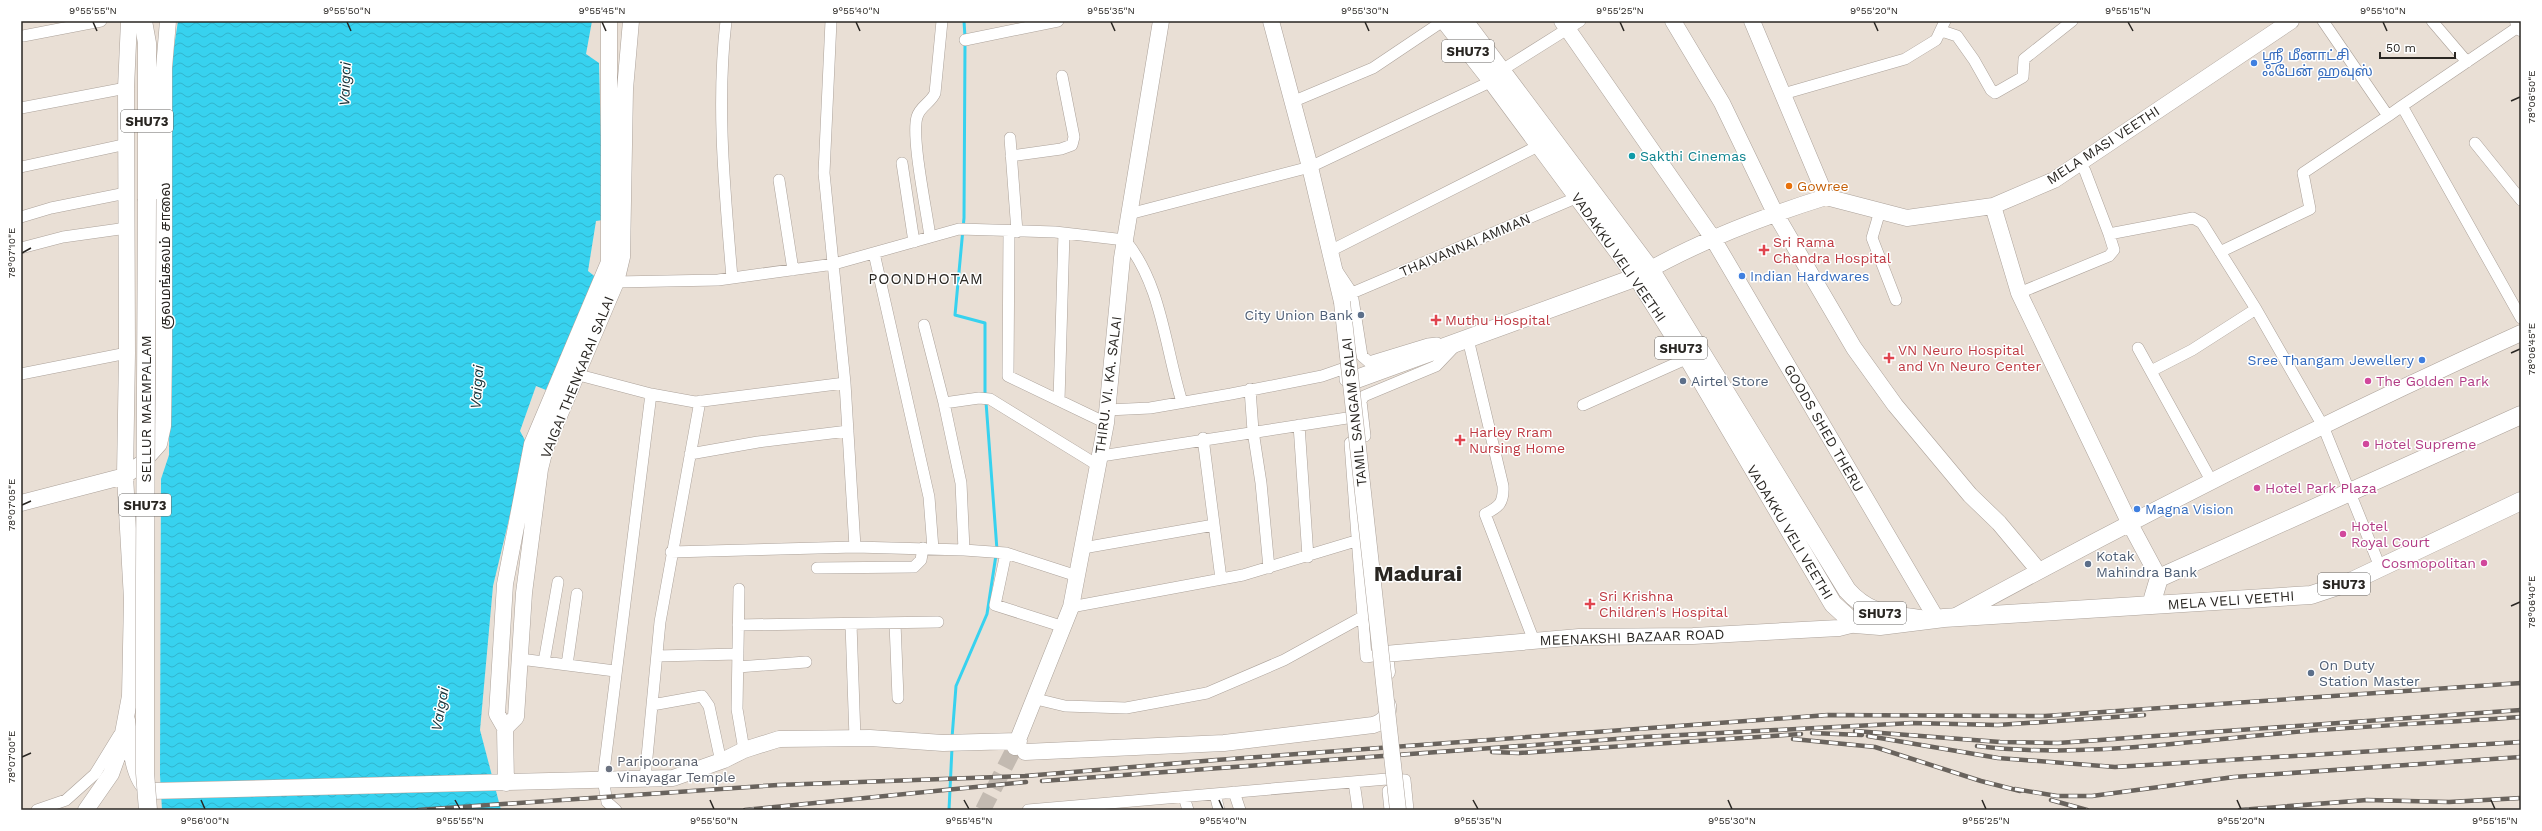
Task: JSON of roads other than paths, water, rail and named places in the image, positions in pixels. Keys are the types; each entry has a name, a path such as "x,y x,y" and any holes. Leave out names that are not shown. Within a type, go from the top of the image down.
{"main road":[{"name":"SHU73","path":"143,21 147,42"},
{"name":"SHU73","path":"147,42 151,21"},
{"name":"VADAKKU VELI VEETHI","path":"1444,21 1497,76 1644,273 1847,590"},
{"name":"VADAKKU VELI VEETHI","path":"1464,21 1540,145 1578,197 1644,273 1688,358 1833,604 1855,624"},
{"name":"SELLUR MAEMPALAM","path":"147,42 145,772 148,810"},
{"path":"1348,375 1432,353 1644,273"},
{"path":"2151,605 2159,578 2350,494 2521,415"},
{"name":"MELA VELI VEETHI","path":"1855,624 1880,626 1937,618 2311,595 2350,582 2521,501"},
{"path":"1847,590 1855,624"},
{"name":"MELA VELI VEETHI","path":"1847,590 1867,608 1878,612 1937,618"}],"street":[{"path":"22,34 101,21"},
{"path":"86,810 111,774 120,749 130,696 132,599 125,476 127,353 126,88 129,21"},
{"name":"குலமங்கலம் சாலை","path":"21,503 125,476 142,464 159,444 162,426 165,208 164,68 168,21"},
{"name":"VAIGAI THENKARAI SALAI","path":"503,783 505,728 497,714 505,584 532,444 609,262 609,21"},
{"name":"VAIGAI THENKARAI SALAI","path":"505,728 516,718 524,593 540,469 545,449 575,374 616,282 622,257 625,89 630,21"},
{"path":"726,21 722,59 721,148 732,278"},
{"path":"830,21 824,173 846,383 855,547"},
{"path":"930,237 915,130 920,110 933,98 935,93 942,21"},
{"path":"965,40 1058,21"},
{"name":"THIRU. VI. KA. SALAI","path":"1019,746 1071,607 1083,548 1107,417 1125,240 1161,21"},
{"name":"TAMIL SANGAM SALAI","path":"1271,21 1310,167 1332,258 1347,297 1348,375 1398,810"},
{"path":"1292,102 1373,68 1444,21"},
{"path":"1673,21 1722,103 1775,213 1854,348 1895,405 1970,495 1999,523 2039,571"},
{"path":"1644,273 1712,238 1775,213 1826,197 1752,21"},
{"path":"1783,94 1905,59 1930,45 1944,26 1957,36 1974,60 1991,90 1996,93 2023,77 2024,59 2072,21"},
{"name":"MELA MASI VEETHI","path":"1826,197 1907,218 1993,206 2054,180 2290,21"},
{"path":"2323,21 2388,116"},
{"path":"2432,21 2467,62"},
{"path":"1129,214 1310,167 1497,76 1570,23"},
{"name":"GOODS SHED THERU","path":"1570,23 1712,238 1937,618"},
{"path":"2220,252 2310,209 2303,174 2520,25"},
{"path":"1011,156 1061,149 1072,145 1074,137 1062,76"},
{"path":"21,108 126,88"},
{"path":"2402,106 2521,318"},
{"path":"1010,138 1013,232 1008,376 1059,400 1107,417 1322,376 1348,375 1347,418 1359,540 1366,657 1385,654"},
{"path":"2475,142 2521,200"},
{"path":"21,167 127,144"},
{"path":"1332,258 1540,145"},
{"path":"2019,292 2109,256 2114,250 2085,171 2079,162"},
{"path":"902,163 914,242"},
{"path":"779,180 793,270"},
{"path":"21,217 51,208 126,193"},
{"name":"THAIVANNAI AMMAN","path":"1347,297 1578,197"},
{"path":"1993,206 2019,292 2130,524 2159,578"},
{"path":"1880,211 1872,238 1896,300"},
{"path":"2109,234 2193,218 2202,223 2256,309 2323,426 2380,567"},
{"path":"21,248 63,237 127,228"},
{"path":"616,282 732,278 834,264 964,229 1064,233 1125,240 1144,266 1182,402"},
{"path":"1059,400 1064,233"},
{"path":"817,568 914,567 921,560 928,549 929,497 923,464 874,253"},
{"path":"1347,297 1362,356 1369,362 1428,344 1463,341"},
{"path":"2151,371 2192,350 2256,309"},
{"path":"924,325 944,403 961,483 964,550"},
{"path":"1937,618 2039,571 2323,426 2440,369 2521,333"},
{"path":"126,720 137,776 145,789 190,791 673,778 721,762 744,750 779,739 855,738 1019,746 1224,743 1373,725 1385,718 1389,712 1385,654 1361,401 1364,396 1436,366 1463,341"},
{"path":"1463,341 1503,490 1502,502 1498,507 1485,514 1534,641"},
{"path":"2138,348 2212,482"},
{"path":"21,374 127,353"},
{"path":"1583,405 1688,358"},
{"path":"575,374 651,394 700,401 846,383"},
{"path":"1250,389 1252,431 1261,483 1269,568"},
{"path":"616,810 607,802 603,779 651,394"},
{"path":"944,403 984,398 1100,461 1203,438 1347,418"},
{"path":"644,778 657,656 671,552 700,401"},
{"path":"1299,425 1308,557"},
{"path":"690,454 758,442 848,431"},
{"path":"1203,438 1221,579"},
{"path":"1083,548 1214,525"},
{"path":"1071,607 1221,579 1269,568 1359,540"},
{"path":"671,552 855,547 964,550 1006,553 1077,576"},
{"path":"1006,553 995,605 1064,627"},
{"path":"544,662 558,582"},
{"path":"738,589 738,709 744,750"},
{"path":"567,665 577,594"},
{"path":"1036,699 1065,706 1126,708 1207,693 1284,660 1364,616"},
{"path":"738,624 938,622"},
{"path":"895,623 898,698"},
{"path":"850,624 855,738"},
{"name":"MEENAKSHI BAZAAR ROAD","path":"1385,654 1579,637 1692,636 1839,628 1855,624"},
{"path":"657,656 738,654"},
{"path":"520,659 616,671"},
{"path":"738,667 806,662"},
{"path":"652,705 702,696 709,706 721,762"},
{"path":"37,810 66,800 95,774 117,740 126,720"},
{"path":"1387,779 1390,810"},
{"path":"1028,810 1143,805 1184,797 1387,779 1405,780 1408,810"},
{"path":"1354,782 1358,810"},
{"path":"1234,792 1240,810"},
{"path":"1215,794 1219,810"},
{"path":"1184,797 1188,810"}],"water":[{"name":"Vaigai","path":"178,21 592,21 586,54 599,63 603,220 596,221 588,271 598,279 546,390 536,386 520,431 527,444 493,586 480,730 501,810 162,810 160,775 161,479 169,455 172,60"}],"waterway":[{"path":"964,21 965,37"},
{"path":"965,43 964,218 955,315 985,323 985,396"},
{"path":"986,402 997,550"},
{"path":"952,738 956,686 987,614 996,555"},
{"path":"949,810 952,748"}],"tunnel":[{"path":"983,810 1015,747"}],"railway":[{"path":"418,810 778,785 1025,776 1216,760 1828,715 2045,716 2521,683"},
{"path":"1855,731 2000,742 2058,743 2521,710"},
{"path":"1042,781 1643,737 1912,723 1998,725 2144,715"},
{"path":"1977,746 2014,749 2088,750 2163,745 2304,731 2521,717"},
{"path":"1812,733 1862,735"},
{"path":"1492,752 1519,753 1801,734"},
{"path":"1868,736 1998,758 2115,767 2521,742"},
{"path":"1793,739 1875,747 1981,781 2020,791"},
{"path":"2015,789 2057,796 2092,796 2234,777 2521,757"},
{"path":"745,810 1026,782"},
{"path":"2240,810 2367,800 2449,802 2521,798"},
{"path":"2051,800 2087,810"}],"place":[{"name":"ஶ்ரீ மீனாட்சி ஃபேன் ஹவுஸ்","path":"2254,63"},
{"name":"Sakthi Cinemas","path":"1632,156"},
{"name":"Gowree","path":"1789,186"},
{"name":"Sri Rama Chandra Hospital","path":"1764,250"},
{"name":"Indian Hardwares","path":"1742,276"},
{"name":"City Union Bank","path":"1361,315"},
{"name":"Muthu Hospital","path":"1436,320"},
{"name":"VN Neuro Hospital and Vn Neuro Center","path":"1889,358"},
{"name":"Sree Thangam Jewellery","path":"2422,360"},
{"name":"Airtel Store","path":"1683,381"},
{"name":"The Golden Park","path":"2368,381"},
{"name":"Harley Rram Nursing Home","path":"1460,440"},
{"name":"Hotel Supreme","path":"2366,444"},
{"name":"Hotel Park Plaza","path":"2257,488"},
{"name":"Magna Vision","path":"2137,509"},
{"name":"Hotel Royal Court","path":"2343,534"},
{"name":"Cosmopolitan","path":"2484,563"},
{"name":"Kotak Mahindra Bank","path":"2088,564"},
{"name":"Sri Krishna Children's Hospital","path":"1590,604"},
{"name":"On Duty Station Master","path":"2311,673"},
{"name":"Paripoorana Vinayagar Temple","path":"609,769"}],"district":[{"name":"POONDHOTAM","path":"926,279"},
{"name":"Madurai","path":"1418,573"}]}
